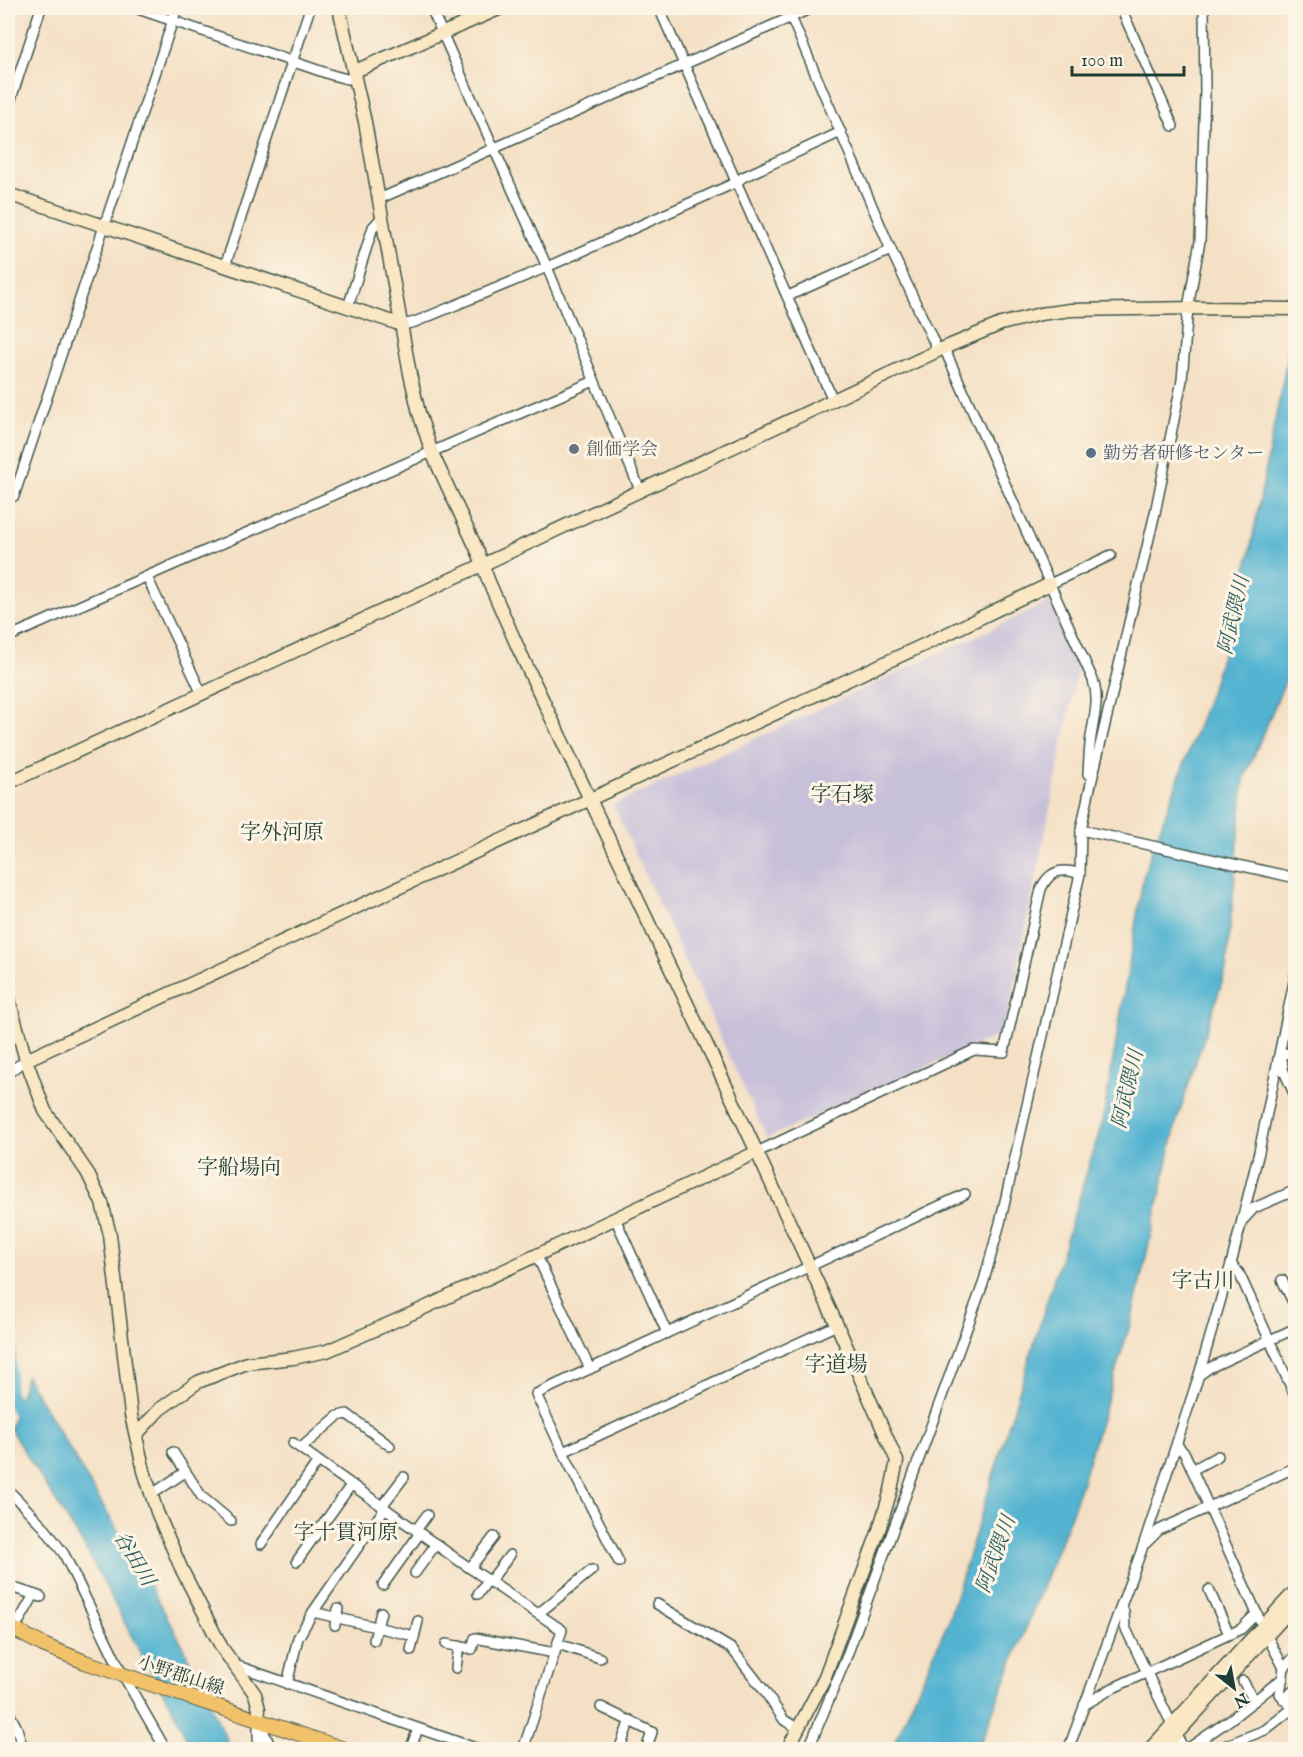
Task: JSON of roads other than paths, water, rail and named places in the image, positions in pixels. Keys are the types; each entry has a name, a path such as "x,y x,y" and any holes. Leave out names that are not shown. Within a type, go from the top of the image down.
{"main road":[{"name":"小野郡山線","path":"10,1632 123,1675 345,1749"}],"street":[{"path":"8,108 41,8"},
{"path":"135,8 348,79 501,8"},
{"path":"8,499 14,496 177,8"},
{"path":"225,266 310,8"},
{"path":"339,8 355,74 419,413 432,453 567,753 591,797 757,1152 897,1461 879,1530 824,1679 788,1749"},
{"path":"431,8 548,267 640,490"},
{"path":"659,8 833,400"},
{"path":"379,199 812,8"},
{"path":"1125,8 1173,126"},
{"path":"1089,792 1155,513 1182,380 1200,242 1205,92 1204,8"},
{"path":"791,17 891,250 1017,507 1084,656 1097,691 1080,874 1000,1223 983,1284 845,1661 808,1749"},
{"path":"8,194 402,325 415,322 548,267 737,182 743,177 841,132"},
{"path":"348,307 373,227 382,217"},
{"path":"788,296 891,250"},
{"path":"8,783 482,565 941,349 1001,324 1040,314 1071,310 1296,309"},
{"path":"8,637 594,381"},
{"path":"8,1073 26,1060 591,797 920,647 1111,555"},
{"path":"147,577 202,694"},
{"path":"1085,831 1294,877"},
{"path":"136,1435 160,1409 198,1382 247,1363 293,1359 327,1351 422,1309 974,1050 1004,1052 1041,889 1046,879 1054,872 1068,870 1080,874"},
{"path":"1068,1749 1142,1549 1199,1375 1242,1220 1280,1056 1296,972"},
{"path":"8,996 26,1060 45,1111 87,1172 102,1203 110,1234 131,1415 151,1495 182,1570 222,1648 255,1694 259,1709 253,1717 261,1749"},
{"path":"1280,1056 1296,1050"},
{"path":"1280,1056 1283,1069 1296,1098"},
{"path":"1242,1220 1254,1208 1296,1190"},
{"path":"619,1562 536,1394 965,1194"},
{"path":"615,1218 668,1333"},
{"path":"536,1254 590,1369"},
{"path":"1230,1264 1239,1273 1296,1398"},
{"path":"1282,1280 1296,1308"},
{"path":"563,1452 837,1325"},
{"path":"1199,1375 1296,1328"},
{"path":"390,1446 347,1414 338,1416 297,1446 562,1630 523,1749"},
{"path":"1177,1445 1185,1454 1264,1631 1284,1668 1280,1694 1294,1711 1265,1730 1214,1749"},
{"path":"173,1452 202,1497 231,1521"},
{"path":"1192,1470 1218,1456"},
{"path":"261,1544 318,1461"},
{"path":"1142,1549 1159,1530 1296,1467"},
{"path":"151,1495 185,1472"},
{"path":"287,1684 298,1638 404,1477"},
{"path":"297,1561 351,1485"},
{"path":"8,1490 43,1526 64,1554 123,1675 166,1749"},
{"path":"383,1585 427,1515"},
{"path":"470,1568 494,1537"},
{"path":"416,1573 436,1544"},
{"path":"478,1594 510,1555"},
{"path":"539,1613 592,1570"},
{"path":"8,1586 38,1596 10,1632"},
{"path":"1209,1590 1229,1634"},
{"path":"1149,1749 1173,1730 1264,1631 1296,1590"},
{"path":"657,1604 732,1649 784,1720 799,1729"},
{"path":"1264,1631 1296,1604"},
{"path":"1121,1605 1125,1627 1173,1730 1185,1749 1283,1678"},
{"path":"313,1612 414,1636"},
{"path":"374,1640 381,1612"},
{"path":"1084,1705 1113,1688 1241,1629 1257,1613"},
{"path":"411,1650 418,1621"},
{"path":"446,1644 472,1648 475,1638 557,1648 600,1658"},
{"path":"456,1668 459,1646"},
{"path":"1284,1668 1296,1655"},
{"path":"235,1665 482,1749"},
{"path":"1243,1681 1254,1701"},
{"path":"1284,1700 1296,1688"},
{"path":"601,1707 652,1732 646,1749"},
{"path":"8,1711 17,1728 23,1749"},
{"path":"253,1717 272,1749"},
{"path":"619,1749 630,1720"},
{"path":"410,1749 418,1729"},
{"path":"1162,1749 1173,1730"},
{"path":"813,1738 814,1749"}],"water":[{"name":"阿武隈川","path":"1295,294 1295,658 1244,779 1226,970 1177,1120 1132,1318 1074,1507 978,1749 891,1750 948,1622 1103,1120 1144,873 1215,679 1248,562 1287,359"},
{"path":"26,1376 181,1642 231,1749 191,1749 176,1715 143,1658 86,1549 10,1429"}],"waterway":[{"name":"谷田川","path":"8,1320 10,1324 8,1387"},
{"name":"谷田川","path":"8,1394 26,1422"},
{"path":"1283,1661 1296,1648"},
{"path":"1276,1679 1279,1665"},
{"path":"1280,1750 1296,1744"}],"place":[{"name":"創価学会","path":"574,449"},
{"name":"勤労者研修センター","path":"1091,453"}],"district":[{"name":"字石塚","path":"842,794"},
{"name":"字外河原","path":"282,832"},
{"name":"字船場向","path":"239,1167"},
{"name":"字古川","path":"1203,1280"},
{"name":"字道場","path":"836,1364"},
{"name":"字十貫河原","path":"346,1532"}]}
